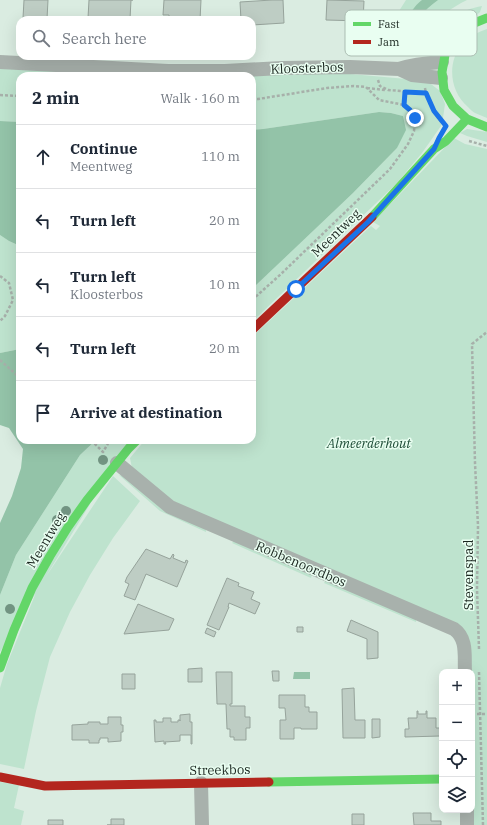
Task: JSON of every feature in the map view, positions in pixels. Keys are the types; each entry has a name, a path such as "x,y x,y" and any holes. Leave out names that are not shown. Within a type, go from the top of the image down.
{"street":[{"path":"477,21 487,18"},
{"path":"444,56 442,62 441,78 446,96 454,113 467,120 487,127"},
{"name":"Kloosterbos","path":"0,62 168,71 224,71 350,67 399,69 411,65 442,62"},
{"name":"Kloosterbos","path":"399,69 412,75 441,78"},
{"name":"Meentweg","path":"256,326 368,222 434,149 446,141 467,120"},
{"name":"Meentweg","path":"434,149 446,126"},
{"name":"Meentweg","path":"0,668 32,588 50,556 87,500 133,444"},
{"name":"Robbenoordbos","path":"117,463 170,507 454,629 464,642 465,669"},
{"name":"Streekbos","path":"0,777 45,786 439,779"},
{"path":"201,783 202,825"},
{"path":"467,813 467,825"}],"path":[{"path":"375,68 380,86 388,90"},
{"path":"256,99 327,88 354,86 426,93 434,111 446,126"},
{"path":"256,296 314,243 390,168 408,144 414,131 415,118 410,110 404,105 379,100 366,88"},
{"path":"404,105 405,92"},
{"path":"0,95 16,96"},
{"path":"0,276 9,283 13,300 5,316 0,321"},
{"name":"Stevenspad","path":"479,652 477,589 478,526 474,463 472,344 487,332"},
{"path":"0,360 16,374"},
{"path":"96,444 103,452 108,444"},
{"path":"479,667 483,825"},
{"path":"475,714 487,714"}],"green space":[{"path":"406,0 467,0 450,10 400,10"},
{"path":"482,6 480,12 477,15 477,10 467,10"},
{"path":"487,29 487,118 474,113 462,101 457,93 452,76 452,68 456,56 477,56 477,32"},
{"path":"0,67 99,72 16,72 16,122 0,121"},
{"path":"328,72 427,81 440,91 445,104 441,126 422,153 396,184 256,318 256,285 353,193 397,148 403,116 379,112 256,130 256,76"},
{"path":"467,129 487,132 487,142 460,133"},
{"name":"Almeerderhout","path":"454,138 465,144 487,149 487,825 471,825 471,813 475,813 475,669 469,669 468,638 173,503 132,468 130,458 142,444 256,444 256,333 371,226 376,230 380,226 373,222"},
{"path":"0,235 16,244 16,350 0,353"},
{"path":"92,444 127,444 0,652 0,595 16,555 80,455"},
{"path":"119,475 126,477 206,530 206,532 160,511"},
{"path":"113,476 140,501 113,538 90,575 70,612 50,657 36,711 24,769 0,764 0,688 7,664 37,590"},
{"path":"234,541 312,574 311,578 232,543"},
{"path":"325,581 416,619 416,622 324,583"},
{"path":"0,782 19,785 14,808 24,811 21,825 0,825"}],"shaded area":[{"path":"422,0 438,0 426,10 413,10"},
{"path":"379,112 403,116 406,130 397,148 353,193 256,285 256,130"},
{"path":"0,121 16,122 16,244 0,235"},
{"path":"16,350 16,438 9,428 0,425 0,353"},
{"path":"20,444 92,444 80,455 16,555 0,595 0,523 12,496 21,468 23,449"},
{"path":"294,672 310,672 310,679 293,679"}],"building":[{"path":"24,0 48,0 47,16 23,16"},
{"path":"89,0 131,0 130,16 88,16"},
{"path":"164,0 201,0 200,16 163,15"},
{"path":"283,0 284,23 256,25 256,16 241,16 240,2"},
{"path":"327,0 364,1 364,10 345,10 345,21 326,20"},
{"path":"146,549 170,559 173,554 173,558 185,563 186,560 188,561 177,587 146,574 135,600 124,596 129,584 125,582"},
{"path":"227,578 239,583 238,586 254,592 251,599 260,603 255,614 229,603 229,607 219,630 207,625"},
{"path":"138,604 174,619 169,630 124,634"},
{"path":"351,620 378,632 378,658 367,659 367,639 347,631"},
{"path":"297,627 303,627 303,632 297,632"},
{"path":"207,628 216,632 214,637 205,633"},
{"path":"202,668 202,682 188,682 188,669"},
{"path":"272,671 279,671 279,681 273,681"},
{"path":"216,672 232,672 232,704 230,704 230,706 245,706 245,717 250,717 250,728 246,728 246,740 234,740 234,737 230,737 230,729 227,729 226,704 217,704"},
{"path":"122,674 135,674 135,689 122,689"},
{"path":"354,688 355,720 365,720 365,738 343,738 342,689"},
{"path":"279,695 305,695 305,707 309,707 309,712 317,712 317,729 294,728 294,739 280,739 280,720 286,720 285,708 279,708"},
{"path":"417,711 418,714 426,714 427,711 427,718 436,718 436,728 439,728 439,736 405,737 405,729 409,729 408,718 417,718"},
{"path":"190,714 190,722 192,722 192,744 191,735 180,735 180,741 165,742 166,744 164,744 164,741 155,742 154,720 156,720 156,722 163,722 163,718 171,718 171,722 178,722 178,720 180,720 180,715"},
{"path":"108,717 121,717 123,732 121,732 121,741 108,742 108,738 100,738 99,743 89,743 89,740 72,740 72,725 88,724 88,722 108,724"},
{"path":"372,719 380,719 380,737 372,738"},
{"path":"413,813 431,813 431,821 441,821 441,825 414,825"},
{"path":"352,814 364,814 364,825 352,825"},
{"path":"111,819 124,819 124,825 111,825"},
{"path":"48,820 63,820 63,825 48,825"}],"traffic: fast":[{"path":"477,22 487,18"},
{"path":"445,56 442,72 444,90 453,106 467,119 487,127"},
{"path":"372,217 434,149 446,141 467,119"},
{"path":"0,668 32,588 50,556 87,500 133,444"},
{"path":"269,782 439,779"}],"traffic: jam":[{"path":"256,326 372,217"},
{"path":"0,777 45,786 269,782"}],"route":[{"path":"296,289 368,222 434,149 446,126 434,111 426,93 405,92 404,105 410,110 415,118"}]}
